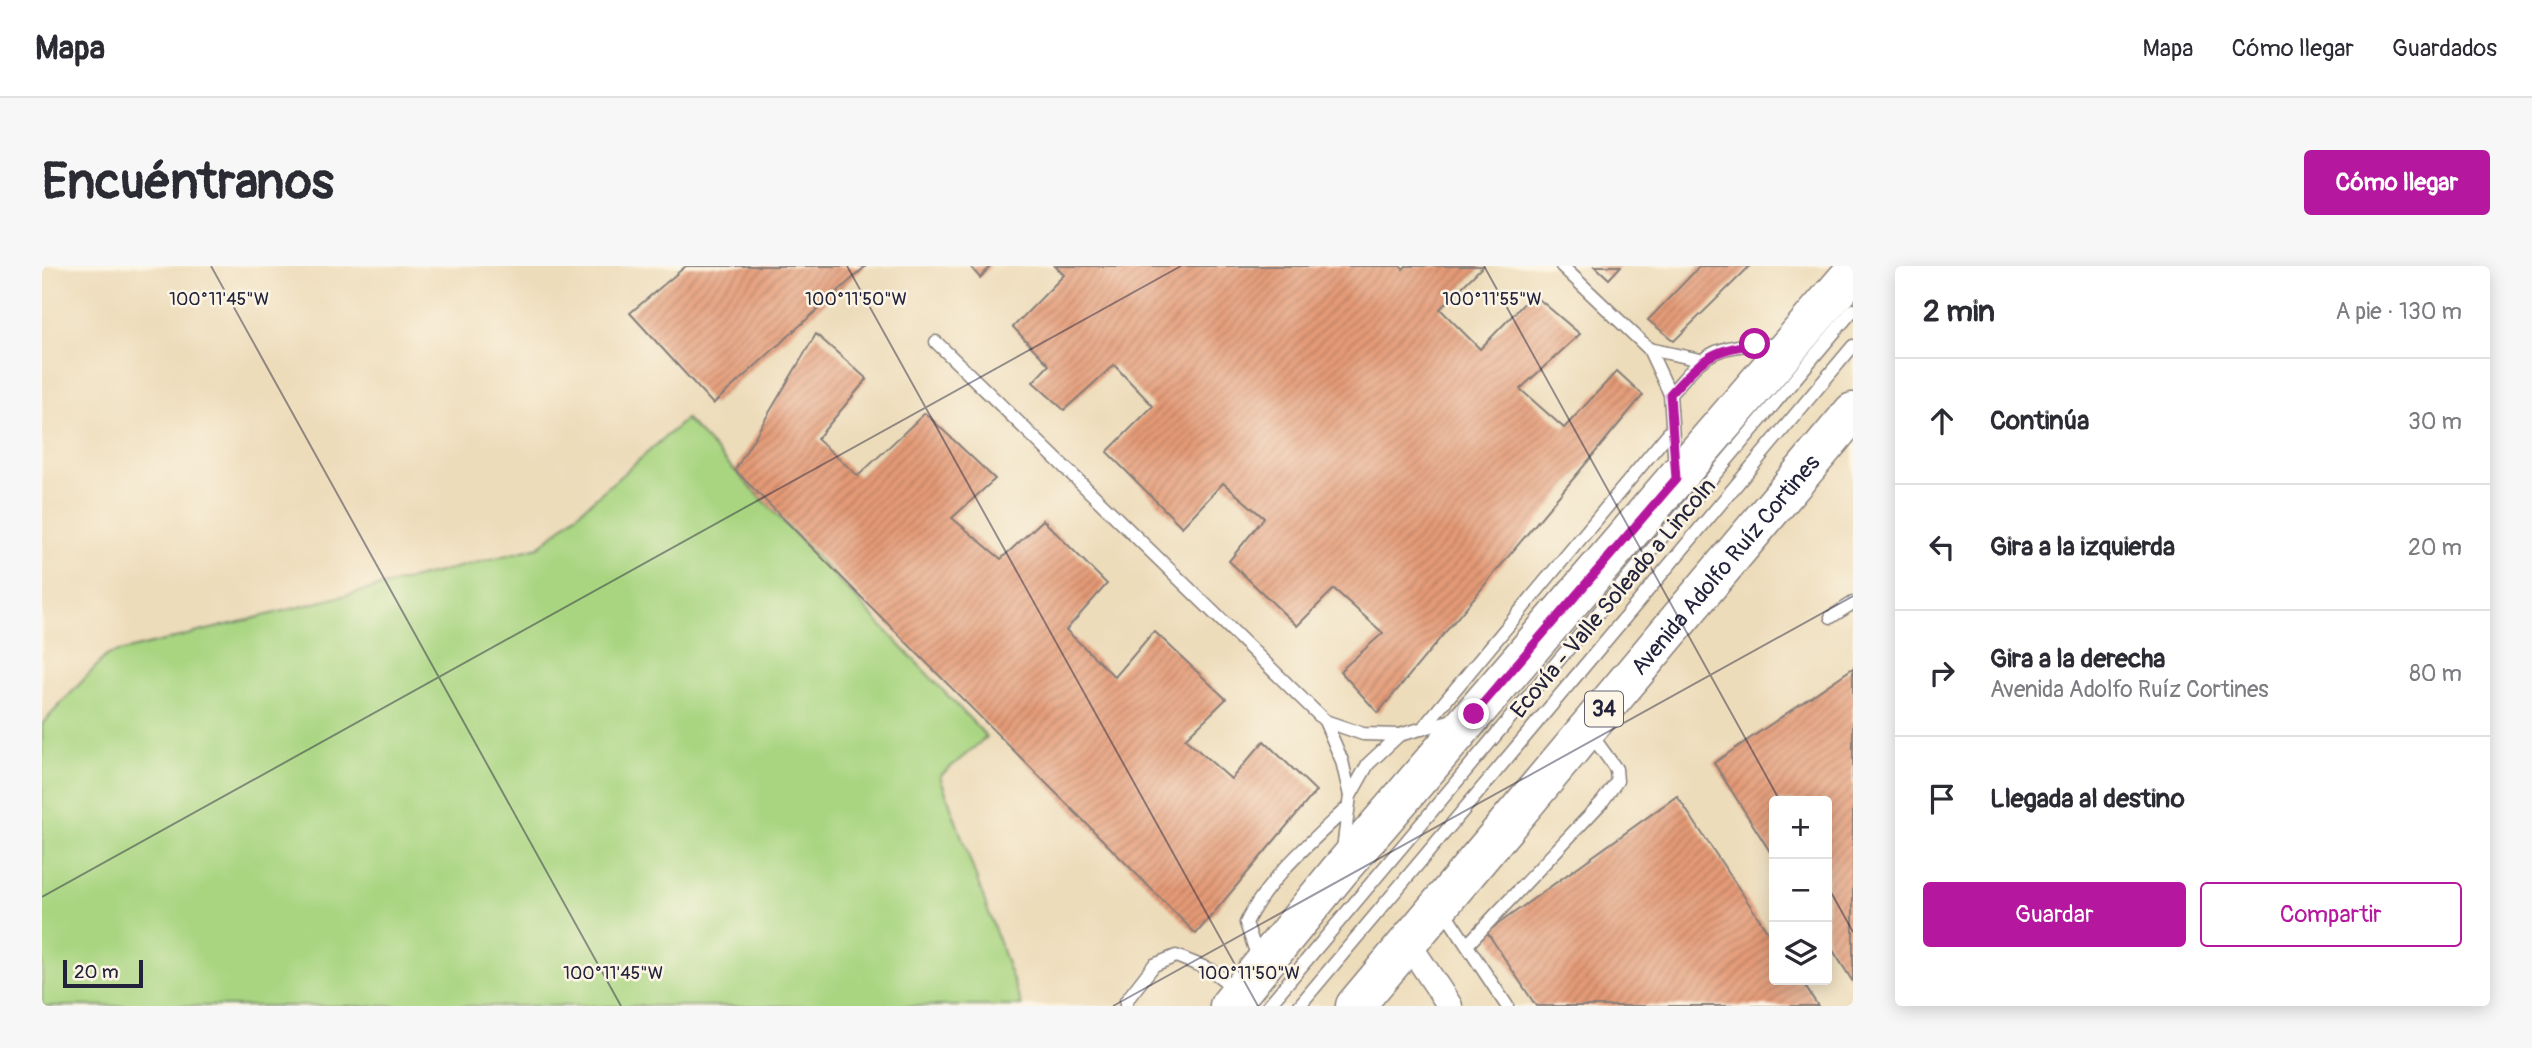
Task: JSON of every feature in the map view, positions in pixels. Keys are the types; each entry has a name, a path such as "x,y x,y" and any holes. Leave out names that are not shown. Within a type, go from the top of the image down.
{"main road":[{"path":"1250,993 1340,870 1853,272"},
{"name":"Avenida Adolfo Ruíz Cortines","path":"1355,1006 1853,412"}],"street":[{"path":"1408,943 1450,1006"}],"lane":[{"path":"1562,266 1649,349 1670,394 1676,479"},
{"path":"1250,993 1853,310"},
{"path":"936,342 1325,721 1342,761 1349,802 1340,870"},
{"path":"1670,394 1701,360 1729,347 1755,344 1790,345"},
{"name":"Ecovía - Valle Soleado a Lincoln","path":"1299,1006 1853,346"},
{"path":"1649,349 1701,360"},
{"path":"1422,729 1671,430"},
{"path":"1831,617 1853,603"},
{"path":"1325,721 1363,734 1399,735 1474,714"},
{"path":"1467,945 1602,802 1617,781 1616,769 1587,729"},
{"path":"1250,993 1246,923 1254,906 1349,802 1368,764 1399,735"},
{"path":"1440,904 1507,1006"},
{"path":"1126,1006 1126,1001 1154,965 1176,956 1211,970 1250,993"}],"green space":[{"path":"686,419 987,737 940,776 1022,1006 42,1006 42,724 107,655 539,547"}],"building":[{"path":"686,266 866,266 713,404 630,313"},
{"path":"970,266 991,266 980,278"},
{"path":"1055,266 1400,266 1403,269 1406,266 1483,266 1440,309 1480,349 1533,294 1580,334 1520,389 1564,428 1617,371 1643,395 1378,713 1340,671 1383,633 1334,589 1297,626 1229,561 1264,518 1223,483 1182,527 1107,452 1153,406 1114,365 1064,410 1033,382 1049,365 1013,327 1064,275"},
{"path":"1595,266 1621,266 1609,279"},
{"path":"1700,266 1750,266 1674,341 1648,320"},
{"path":"816,334 867,379 817,439 858,476 925,413 995,479 952,518 1001,559 1043,520 1107,584 1066,630 1115,677 1154,631 1226,699 1185,739 1231,779 1264,741 1316,791 1196,934 735,470"},
{"path":"1853,668 1853,982 1832,949 1832,796 1769,796 1769,850 1714,763"},
{"path":"1677,796 1769,934 1769,985 1804,985 1818,1006 1536,1006 1487,932"}],"route":[{"path":"1474,714 1676,479 1670,394 1701,360 1729,347 1755,344"}]}
